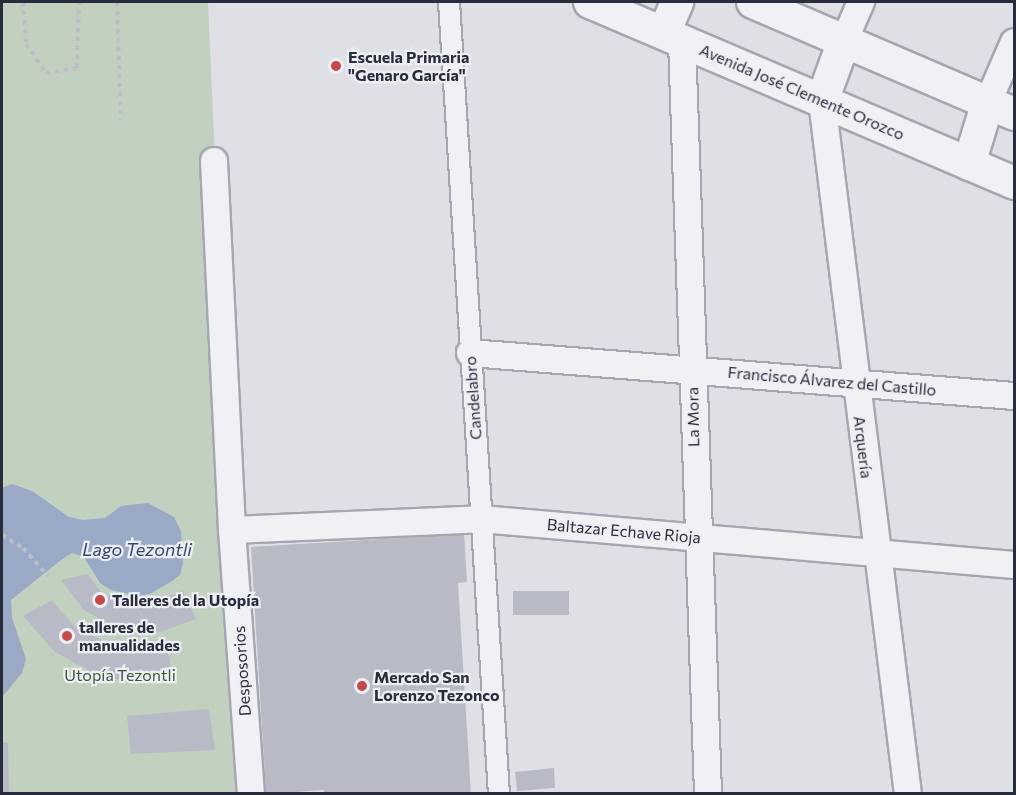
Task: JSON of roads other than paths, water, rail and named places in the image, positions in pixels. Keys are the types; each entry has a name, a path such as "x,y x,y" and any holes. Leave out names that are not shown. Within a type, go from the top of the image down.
{"street":[{"name":"Candelabro","path":"449,2 499,794"},
{"name":"Avenida José Clemente Orozco","path":"590,2 1014,183"},
{"path":"673,37 677,2"},
{"path":"753,2 1001,108"},
{"path":"822,101 861,2"},
{"name":"La Mora","path":"673,37 692,370 696,537 708,794"},
{"path":"969,164 1001,108 1014,42"},
{"name":"Arquería","path":"822,101 855,382 908,794"},
{"name":"Desposorios","path":"214,161 232,521 251,794"},
{"name":"Francisco Álvarez del Castillo","path":"470,354 1014,396"},
{"name":"Baltazar Echave Rioja","path":"232,521 481,519 1014,565"}],"water":[{"name":"Lago Tezontli","path":"12,484 32,491 69,517 83,520 105,518 121,506 148,503 174,517 181,531 183,563 180,575 172,581 150,594 138,596 111,590 100,583 84,557 72,553 61,560 11,600 12,618 26,659 22,673 2,697 2,488"}],"place":[{"name":"Escuela Primaria \"Genaro García\"","path":"336,66"},
{"name":"Talleres de la Utopía","path":"100,600"},
{"name":"talleres de manualidades","path":"67,636"},
{"name":"Mercado San Lorenzo Tezonco","path":"362,686"}],"park label":[{"name":"Utopía Tezontli","path":"120,675"}]}
